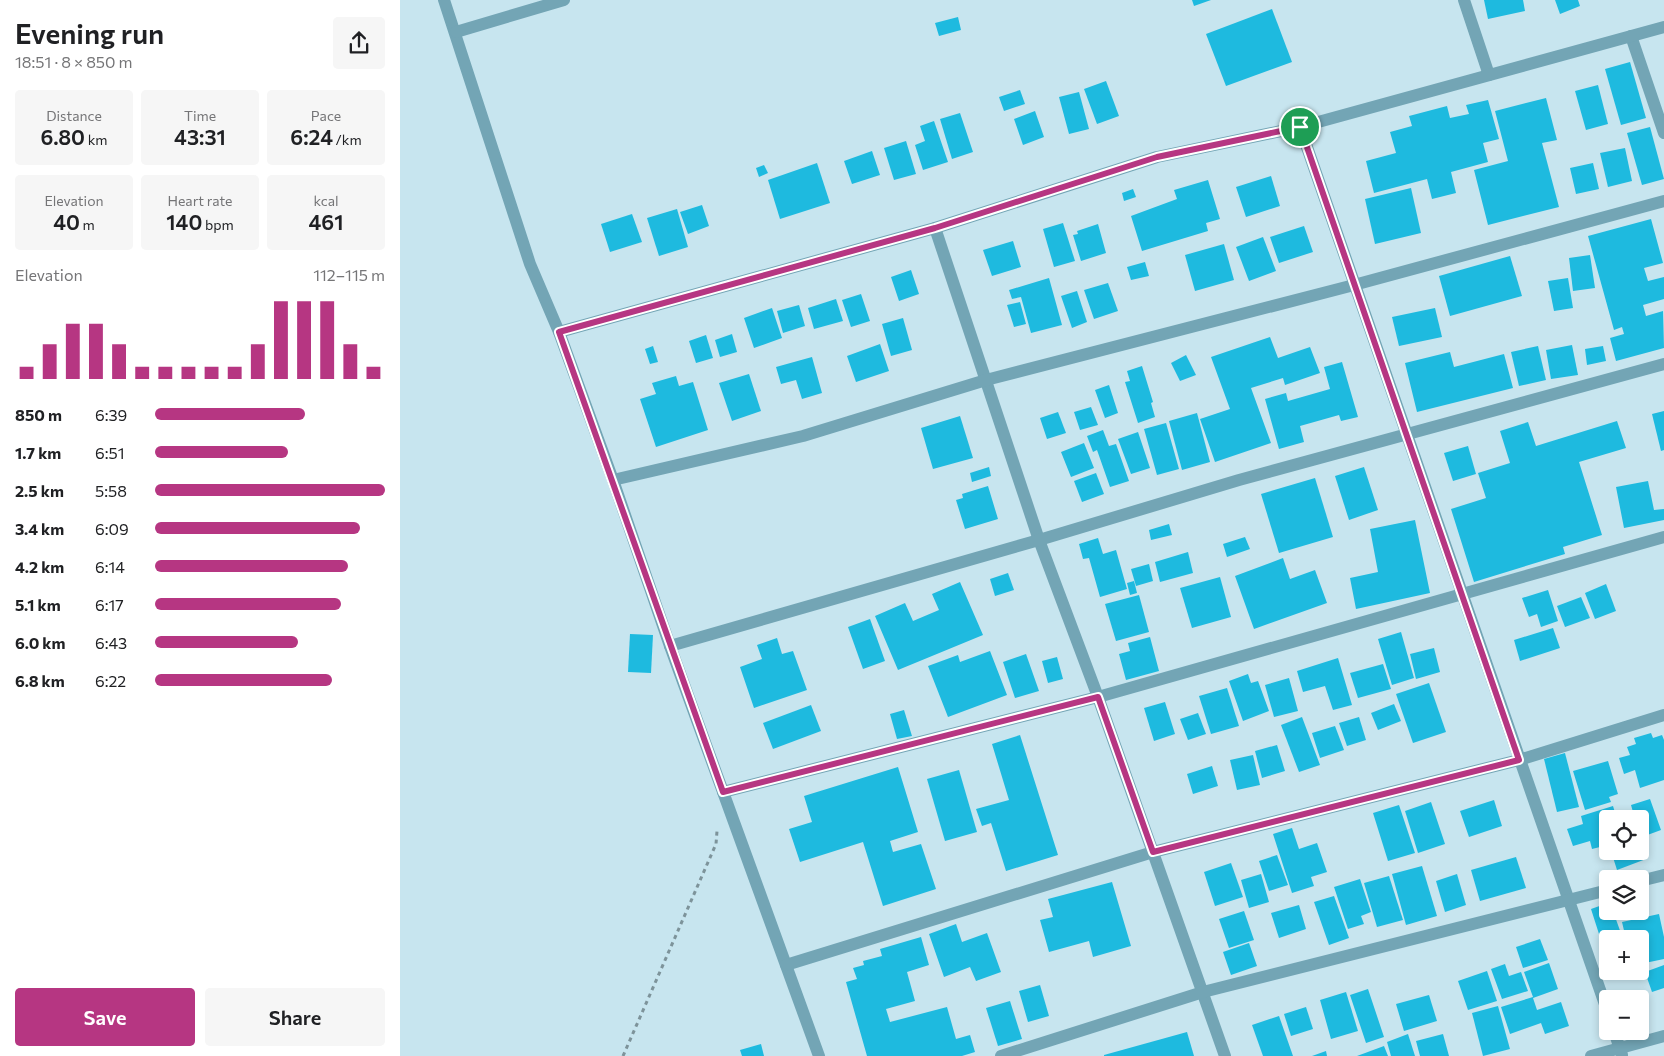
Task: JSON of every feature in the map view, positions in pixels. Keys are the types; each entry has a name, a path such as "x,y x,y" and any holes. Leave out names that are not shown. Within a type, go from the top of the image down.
{"street":[{"path":"444,0 530,264 559,332 613,480 670,646 820,1056"},
{"path":"456,32 564,0"},
{"path":"1464,0 1489,75"},
{"path":"559,332 935,228 1157,157 1300,127 1664,27"},
{"path":"1631,36 1664,133"},
{"path":"1300,127 1405,435 1600,990"},
{"path":"613,480 803,436 986,380 1354,285 1664,201"},
{"path":"935,228 1039,540 1098,697 1226,1056"},
{"path":"670,646 1039,540 1239,480 1664,364"},
{"path":"723,792 1098,697 1664,537"},
{"path":"786,965 1153,852 1519,760 1664,715"},
{"path":"1649,879 1664,875"},
{"path":"1001,1056 1203,992 1599,892"},
{"path":"1590,1056 1621,1052 1664,1036"},
{"path":"1617,1040 1621,1052"}],"path":[{"path":"623,1056 716,844 718,827"}],"building":[{"path":"1192,0 1211,0 1194,6"},
{"path":"1484,0 1523,0 1525,11 1488,19"},
{"path":"1555,0 1578,0 1580,6 1560,14"},
{"path":"1272,9 1292,62 1226,86 1206,34"},
{"path":"958,17 961,30 939,36 935,23"},
{"path":"1630,62 1646,118 1621,125 1605,69"},
{"path":"1106,81 1119,116 1097,124 1084,89"},
{"path":"1598,85 1608,124 1586,130 1575,91"},
{"path":"1020,90 1025,104 1004,111 999,97"},
{"path":"1079,92 1089,129 1069,134 1059,97"},
{"path":"1546,98 1557,140 1542,143 1559,207 1488,225 1474,170 1508,161 1495,111"},
{"path":"1488,100 1499,139 1483,143 1488,162 1451,172 1456,193 1432,199 1427,179 1374,193 1366,161 1396,153 1390,132 1412,126 1409,116 1447,106 1450,118 1469,114 1466,105"},
{"path":"1035,111 1044,137 1023,145 1014,119"},
{"path":"960,113 973,152 952,159 940,119"},
{"path":"934,121 948,162 923,170 915,145 925,141 920,126"},
{"path":"1650,127 1664,179 1642,185 1627,133"},
{"path":"906,141 916,174 894,180 884,148"},
{"path":"1625,148 1632,181 1608,187 1600,153"},
{"path":"872,151 880,175 852,184 844,161"},
{"path":"817,163 830,203 780,219 768,180"},
{"path":"1593,163 1599,189 1576,194 1570,168"},
{"path":"764,165 768,173 759,177 756,168"},
{"path":"1271,176 1280,206 1246,217 1236,187"},
{"path":"1208,180 1220,219 1206,223 1208,231 1142,251 1131,216 1177,199 1174,190"},
{"path":"1411,188 1421,233 1375,244 1365,199"},
{"path":"1133,189 1136,197 1124,201 1122,193"},
{"path":"702,205 709,226 688,234 680,212"},
{"path":"677,209 688,247 659,256 647,218"},
{"path":"632,214 642,242 610,252 601,224"},
{"path":"1651,219 1663,263 1644,268 1648,281 1664,277 1664,299 1643,305 1646,316 1663,311 1664,348 1616,361 1610,338 1624,334 1622,327 1614,330 1588,236"},
{"path":"1063,223 1075,261 1054,267 1043,229"},
{"path":"1098,224 1106,253 1081,261 1073,235 1078,234 1077,231"},
{"path":"1304,226 1313,252 1279,263 1270,237"},
{"path":"1263,237 1276,271 1249,281 1236,247"},
{"path":"1013,241 1021,267 992,276 983,250"},
{"path":"1224,244 1234,280 1195,291 1185,255"},
{"path":"1590,255 1595,288 1573,291 1569,258"},
{"path":"1510,256 1522,296 1450,316 1439,276"},
{"path":"1145,262 1149,276 1131,280 1127,267"},
{"path":"911,270 919,294 899,301 891,277"},
{"path":"1049,278 1062,325 1031,333 1021,297 1012,299 1009,290"},
{"path":"1568,278 1573,308 1554,311 1548,281"},
{"path":"1108,283 1118,311 1094,319 1084,290"},
{"path":"1077,291 1087,322 1072,328 1061,296"},
{"path":"861,294 870,321 851,327 842,300"},
{"path":"836,299 843,321 814,329 808,308"},
{"path":"1020,302 1026,324 1014,327 1007,305"},
{"path":"799,305 805,326 783,333 777,311"},
{"path":"772,308 782,338 754,348 744,318"},
{"path":"1435,308 1442,337 1399,346 1392,317"},
{"path":"903,318 912,350 891,356 882,324"},
{"path":"732,334 737,352 720,357 715,340"},
{"path":"706,335 713,358 696,363 689,341"},
{"path":"1270,337 1278,358 1310,347 1320,373 1285,385 1283,378 1251,388 1271,443 1215,462 1200,419 1230,409 1211,357"},
{"path":"880,344 889,371 856,382 847,356"},
{"path":"1572,345 1578,375 1551,379 1546,350"},
{"path":"653,346 658,362 650,364 645,349"},
{"path":"1538,346 1546,380 1519,386 1511,352"},
{"path":"1603,346 1606,361 1587,365 1585,349"},
{"path":"1450,352 1454,367 1504,354 1513,388 1417,412 1405,363"},
{"path":"1186,355 1196,375 1180,381 1171,363"},
{"path":"812,357 822,393 802,399 796,380 781,384 776,367"},
{"path":"1342,362 1358,417 1341,421 1339,415 1300,426 1304,442 1279,449 1265,399 1286,393 1288,401 1330,389 1324,367"},
{"path":"1142,366 1153,402 1151,403 1155,417 1138,423 1125,382 1130,381 1127,371"},
{"path":"749,374 761,411 732,421 719,383"},
{"path":"676,376 679,386 693,382 708,430 656,447 640,399 656,394 652,383"},
{"path":"1109,385 1118,413 1105,418 1095,390"},
{"path":"1091,407 1098,425 1080,430 1074,412"},
{"path":"1664,411 1664,450 1661,451 1652,414"},
{"path":"1058,412 1066,433 1047,439 1040,418"},
{"path":"1197,413 1210,462 1182,470 1169,421"},
{"path":"960,416 973,458 933,469 921,428"},
{"path":"1617,421 1626,448 1579,462 1602,535 1563,547 1565,554 1474,582 1451,509 1486,498 1478,473 1510,463 1500,431 1528,422 1536,446"},
{"path":"1166,423 1179,469 1157,475 1144,429"},
{"path":"1103,430 1109,446 1116,444 1129,481 1110,487 1097,450 1093,452 1087,436"},
{"path":"1138,432 1150,468 1131,474 1118,439"},
{"path":"1084,443 1094,468 1071,477 1061,452"},
{"path":"1468,446 1476,474 1453,481 1444,453"},
{"path":"989,467 991,476 972,482 970,473"},
{"path":"1364,467 1378,510 1349,520 1335,476"},
{"path":"1096,473 1104,494 1082,502 1074,481"},
{"path":"1315,478 1333,537 1279,553 1261,494"},
{"path":"1648,481 1654,510 1664,509 1664,520 1624,528 1616,487"},
{"path":"988,486 998,519 965,529 956,500 963,498 962,494"},
{"path":"1415,520 1430,593 1356,609 1350,578 1378,572 1370,529"},
{"path":"1169,524 1172,535 1151,540 1149,530"},
{"path":"1245,537 1250,549 1227,557 1223,544"},
{"path":"1098,538 1103,554 1116,550 1127,589 1100,597 1089,558 1083,559 1079,544"},
{"path":"1188,552 1193,573 1160,582 1155,562"},
{"path":"1283,558 1290,579 1315,570 1327,603 1254,629 1235,576"},
{"path":"1149,564 1153,581 1136,586 1131,569"},
{"path":"1008,573 1014,590 995,596 990,579"},
{"path":"1220,577 1231,617 1192,628 1180,588"},
{"path":"1134,581 1137,593 1130,595 1127,583"},
{"path":"960,582 983,635 898,670 875,616 905,603 913,621 939,610 932,594"},
{"path":"1606,584 1616,611 1595,619 1585,593"},
{"path":"1548,590 1558,621 1541,627 1537,614 1529,617 1522,598"},
{"path":"1139,595 1149,632 1116,641 1105,604"},
{"path":"1581,597 1590,618 1565,627 1557,606"},
{"path":"870,619 885,661 863,669 848,627"},
{"path":"1553,628 1560,648 1520,661 1514,640"},
{"path":"1401,632 1414,678 1392,685 1378,639"},
{"path":"630,634 653,635 651,673 628,672"},
{"path":"1150,637 1159,671 1126,680 1119,654 1130,651 1128,643"},
{"path":"777,638 782,654 793,651 807,690 754,708 740,667 762,659 757,645"},
{"path":"1434,648 1440,672 1416,679 1410,654"},
{"path":"990,651 1007,695 948,717 928,666 958,655 960,662"},
{"path":"1026,654 1039,691 1015,698 1003,662"},
{"path":"1057,657 1063,679 1048,683 1042,661"},
{"path":"1338,658 1352,705 1333,710 1325,686 1303,692 1297,671"},
{"path":"1383,664 1391,689 1358,698 1350,673"},
{"path":"1248,674 1251,683 1258,681 1269,711 1243,721 1229,681"},
{"path":"1289,678 1298,711 1274,717 1265,685"},
{"path":"1429,683 1446,732 1413,743 1396,694"},
{"path":"1227,688 1239,726 1211,734 1199,696"},
{"path":"1165,702 1175,734 1154,741 1144,708"},
{"path":"1394,704 1401,721 1378,730 1371,713"},
{"path":"811,705 821,731 773,749 763,723"},
{"path":"904,710 912,736 897,739 890,714"},
{"path":"1198,713 1206,734 1188,740 1180,719"},
{"path":"1302,717 1320,765 1299,772 1281,725"},
{"path":"1359,717 1366,740 1347,746 1339,723"},
{"path":"1335,726 1344,750 1320,758 1312,733"},
{"path":"1651,733 1653,738 1662,735 1664,740 1664,780 1640,788 1635,770 1624,774 1619,758 1630,755 1627,747 1636,744 1634,738"},
{"path":"1020,735 1058,855 1006,871 991,823 982,826 976,809 1009,800 992,744"},
{"path":"1277,745 1285,771 1262,778 1255,751"},
{"path":"1565,753 1579,807 1557,812 1544,759"},
{"path":"1253,755 1260,785 1237,790 1230,760"},
{"path":"1608,761 1618,794 1609,797 1611,802 1585,810 1573,771"},
{"path":"1212,766 1218,786 1193,794 1187,774"},
{"path":"898,767 918,832 890,841 893,852 921,844 936,889 883,906 863,842 800,862 789,829 812,822 804,796"},
{"path":"959,770 977,832 945,841 927,779"},
{"path":"1650,799 1661,830 1649,834 1649,810 1632,810 1631,805"},
{"path":"1494,800 1502,826 1469,837 1460,811"},
{"path":"1431,802 1445,844 1418,853 1405,811"},
{"path":"1399,805 1415,853 1388,861 1373,813"},
{"path":"1613,806 1614,810 1600,810"},
{"path":"1599,810 1599,847 1592,849 1590,841 1573,846 1567,829 1583,824 1581,816"},
{"path":"1292,828 1299,849 1317,843 1327,872 1311,877 1314,886 1292,893 1273,834"},
{"path":"1277,855 1288,885 1269,891 1259,861"},
{"path":"1516,857 1526,888 1480,901 1471,870"},
{"path":"1614,860 1643,860 1617,870"},
{"path":"1231,863 1243,897 1215,906 1204,872"},
{"path":"1422,866 1437,916 1406,925 1392,874"},
{"path":"1261,874 1269,902 1249,908 1241,880"},
{"path":"1457,874 1466,905 1445,912 1436,881"},
{"path":"1389,876 1403,920 1377,927 1364,883"},
{"path":"1360,879 1371,912 1361,916 1364,924 1348,929 1334,887"},
{"path":"1112,882 1131,946 1093,957 1089,941 1049,952 1040,920 1053,917 1048,899"},
{"path":"1334,896 1349,938 1329,945 1314,902"},
{"path":"1299,905 1306,929 1279,938 1271,913"},
{"path":"1599,906 1599,920 1616,920 1620,930 1599,930 1599,934 1591,909"},
{"path":"1244,911 1254,940 1229,948 1219,919"},
{"path":"1659,914 1664,937 1664,959 1649,962 1649,930 1624,930 1622,922 1649,920 1649,916"},
{"path":"956,924 962,942 987,933 1001,972 976,981 970,967 944,977 929,934"},
{"path":"921,937 929,965 907,972 915,1001 886,1009 890,1022 947,1007 956,1039 970,1035 975,1052 962,1056 867,1056 846,982 857,979 853,968 864,965 863,961 882,956 880,949"},
{"path":"1540,939 1548,960 1523,968 1516,947"},
{"path":"1249,943 1257,966 1231,975 1223,952"},
{"path":"1549,963 1558,989 1533,998 1537,1010 1561,1002 1569,1026 1545,1034 1541,1023 1510,1034 1501,1007 1533,997 1524,972"},
{"path":"1505,964 1509,976 1521,972 1528,991 1502,999 1491,969"},
{"path":"1664,965 1664,988 1652,992 1648,980 1649,971"},
{"path":"1487,971 1497,1001 1468,1010 1458,981"},
{"path":"1040,985 1049,1016 1028,1022 1019,991"},
{"path":"1368,989 1384,1037 1366,1043 1350,995"},
{"path":"1346,992 1358,1031 1331,1039 1320,1000"},
{"path":"1429,995 1437,1021 1404,1031 1396,1004"},
{"path":"1010,1001 1022,1039 998,1046 986,1008"},
{"path":"1498,1006 1510,1049 1483,1056 1472,1013"},
{"path":"1306,1007 1313,1029 1291,1036 1284,1014"},
{"path":"1279,1016 1293,1056 1263,1056 1252,1025"},
{"path":"1187,1032 1194,1056 1104,1056 1104,1055"},
{"path":"1408,1034 1415,1056 1391,1056 1387,1042"},
{"path":"1443,1034 1449,1056 1420,1056 1416,1041"},
{"path":"761,1044 764,1056 742,1056 740,1050"},
{"path":"1384,1046 1388,1056 1357,1056"},
{"path":"1326,1051 1327,1056 1312,1056"}],"route":[{"path":"1300,127 1519,760 1153,852 1098,697 723,792 559,332 935,228 1157,157 1300,127"}]}
